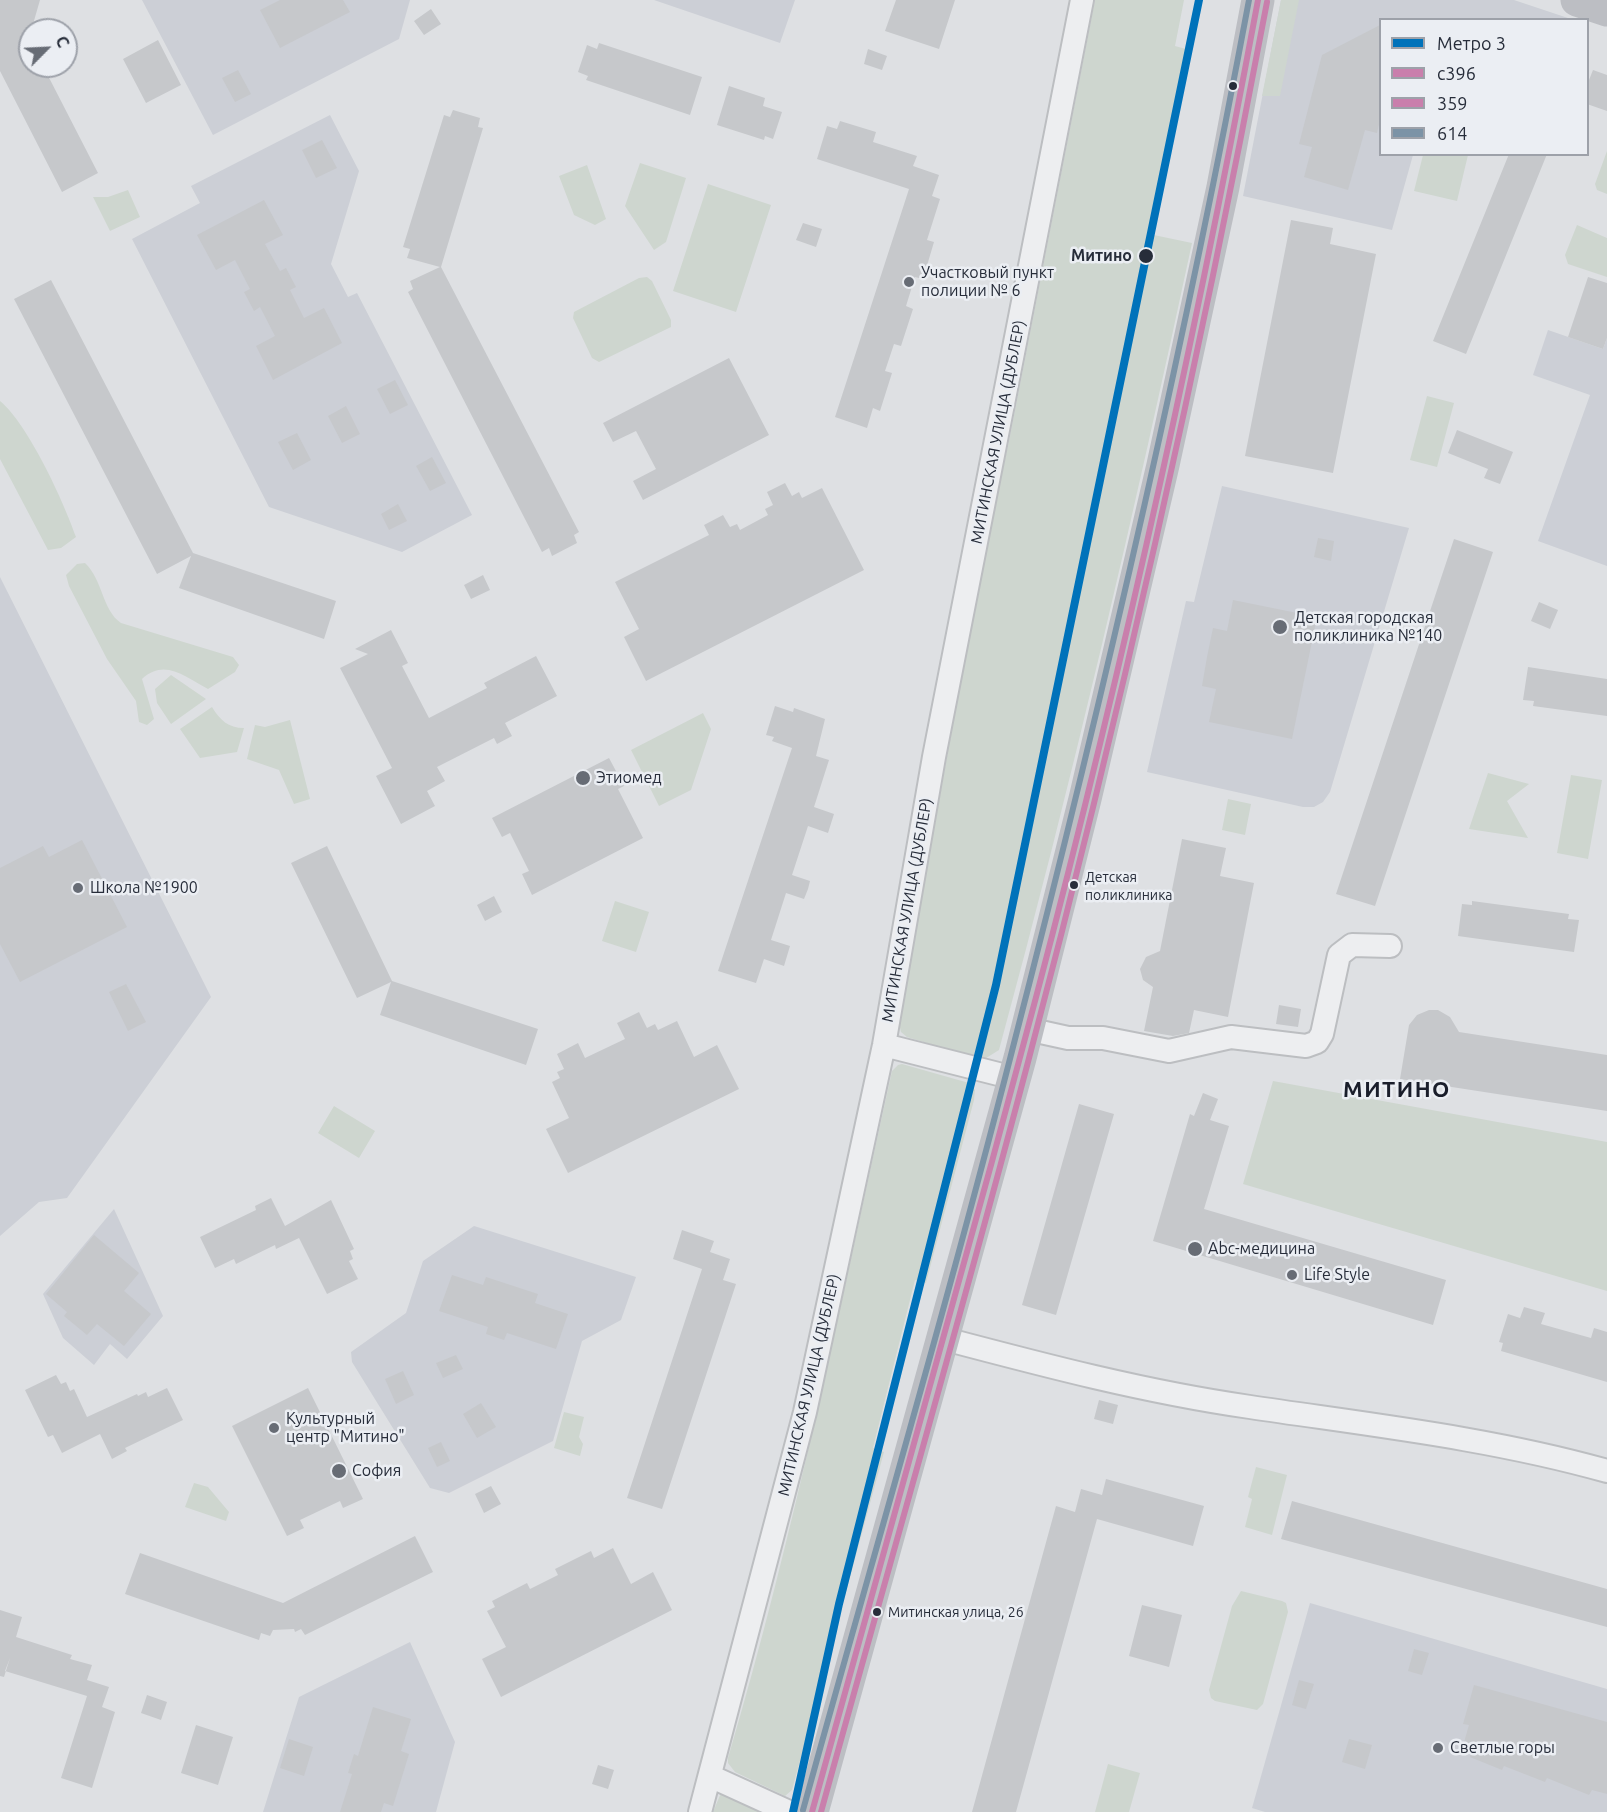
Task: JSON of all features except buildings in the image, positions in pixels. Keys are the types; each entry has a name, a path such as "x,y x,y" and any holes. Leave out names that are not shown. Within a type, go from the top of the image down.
{"main road":[{"path":"812,1812 1014,1078 1085,800 1163,465 1223,187 1258,0"},
{"path":"1577,0 1607,10"}],"street":[{"name":"МИТИНСКАЯ УЛИЦА (ДУБЛЕР)","path":"700,1812 805,1412 884,1046 943,706 1082,0"},
{"path":"1027,1029 1068,1038 1102,1038 1169,1051 1231,1037 1306,1046 1317,1042 1322,1034 1339,955 1352,945 1390,946"},
{"path":"884,1046 1014,1078"},
{"path":"941,1338 1099,1379 1180,1395 1455,1437 1607,1471"},
{"path":"711,1776 789,1812"}],"shaded area":[{"path":"142,0 410,0 399,39 213,135"},
{"path":"654,0 795,0 780,43"},
{"path":"1095,0 1184,0 1175,46 1186,49 1149,234 1192,243 1125,547 1052,849 999,1050 983,1060 907,1037 901,1032 899,1024 984,550 1008,446"},
{"path":"1281,0 1514,0 1568,18 1379,18 1379,156 1413,156 1392,230 1243,196"},
{"path":"1281,0 1299,0 1280,96 1262,96"},
{"path":"330,115 359,171 331,264 348,297 357,293 472,515 402,552 269,507 132,239 200,203 191,186"},
{"path":"1607,151 1607,194 1597,190 1595,184"},
{"path":"1423,156 1468,156 1457,201 1414,191"},
{"path":"640,163 686,178 666,242 654,250 625,206"},
{"path":"587,165 606,219 595,225 574,215 559,176"},
{"path":"708,184 771,205 736,312 673,291"},
{"path":"128,190 140,217 110,231 93,197 108,197"},
{"path":"1577,225 1607,238 1607,277 1568,264 1565,255"},
{"path":"647,277 652,281 671,320 671,327 599,362 592,358 573,318 574,312 639,278"},
{"path":"1548,330 1603,349 1607,338 1607,566 1538,541 1590,395 1533,375"},
{"path":"1427,396 1454,403 1437,467 1410,460"},
{"path":"0,401 22,427 44,464 70,522 76,537 61,548 48,550 0,459"},
{"name":"Детская городская поликлиника №140","path":"1222,486 1409,528 1330,792 1323,802 1314,807 1303,807 1147,772 1186,601 1194,602"},
{"path":"85,563 96,578 110,611 121,623 233,657 239,665 235,672 208,689 175,672 159,670 150,673 142,679 154,719 147,725 139,722 136,701 107,659 69,586 66,575 77,564"},
{"name":"Школа №1900","path":"0,577 211,997 67,1198 39,1202 0,1236"},
{"path":"171,675 206,699 171,724 157,703 155,689"},
{"path":"212,707 225,722 233,727 244,728 237,752 200,758 180,729"},
{"path":"703,713 711,729 691,790 659,806 631,750"},
{"path":"290,720 310,799 294,804 279,770 247,759 255,725 265,727"},
{"path":"1488,773 1529,784 1507,801 1528,838 1469,829"},
{"path":"1571,775 1602,780 1588,859 1557,853"},
{"path":"1228,799 1251,804 1245,835 1222,830"},
{"path":"615,901 649,912 636,952 602,941"},
{"path":"902,1064 969,1083 975,1090 974,1100 926,1283 915,1280 873,1448 884,1452 792,1790 785,1796 735,1772 728,1763 728,1758 796,1502 892,1071"},
{"path":"1273,1081 1607,1142 1607,1291 1243,1184"},
{"path":"334,1106 375,1131 359,1158 318,1133"},
{"path":"114,1209 163,1316 127,1359 110,1344 94,1365 63,1338 43,1294"},
{"path":"474,1226 636,1277 621,1320 582,1341 553,1441 449,1493 430,1488 352,1362 351,1352 406,1313 423,1261"},
{"path":"564,1412 584,1417 579,1437 583,1444 580,1456 554,1448"},
{"path":"1256,1467 1287,1475 1272,1535 1245,1527 1252,1499 1248,1497"},
{"path":"194,1483 208,1487 229,1512 226,1521 185,1507"},
{"path":"1241,1591 1282,1601 1286,1603 1288,1612 1263,1704 1257,1710 1215,1701 1211,1698 1209,1690 1232,1606"},
{"name":"Светлые горы","path":"1310,1603 1607,1689 1607,1812 1265,1812 1252,1808"},
{"path":"410,1642 455,1742 436,1812 263,1812 299,1697"},
{"path":"1108,1764 1140,1773 1129,1812 1095,1812"},
{"path":"721,1793 764,1812 713,1812"}],"metro line":[{"name":"3","path":"793,1812 839,1604 996,985 1199,0"}],"transit line":[{"name":"614","path":"803,1810 962,1241 1078,790 1169,396 1249,0"},
{"name":"с396","path":"812,1812 994,1155 1087,798 1178,400 1258,0"},
{"name":"359","path":"821,1812 1003,1156 1095,799 1186,401 1267,2"}],"place":[{"name":"Митино","path":"1146,256"},
{"name":"Участковый пункт полиции № 6","path":"909,282"},
{"name":"Детская городская поликлиника №140","path":"1280,627"},
{"name":"Этиомед","path":"583,778"},
{"name":"Детская поликлиника","path":"1074,885"},
{"name":"Школа №1900","path":"78,888"},
{"name":"Abc-медицина","path":"1195,1249"},
{"name":"Life Style","path":"1292,1275"},
{"name":"Культурный центр \"Митино\"","path":"274,1428"},
{"name":"София","path":"339,1471"},
{"name":"Митинская улица, 26","path":"877,1612"},
{"name":"Светлые горы","path":"1438,1748"}],"district":[{"name":"МИТИНО","path":"1397,1090"}]}
